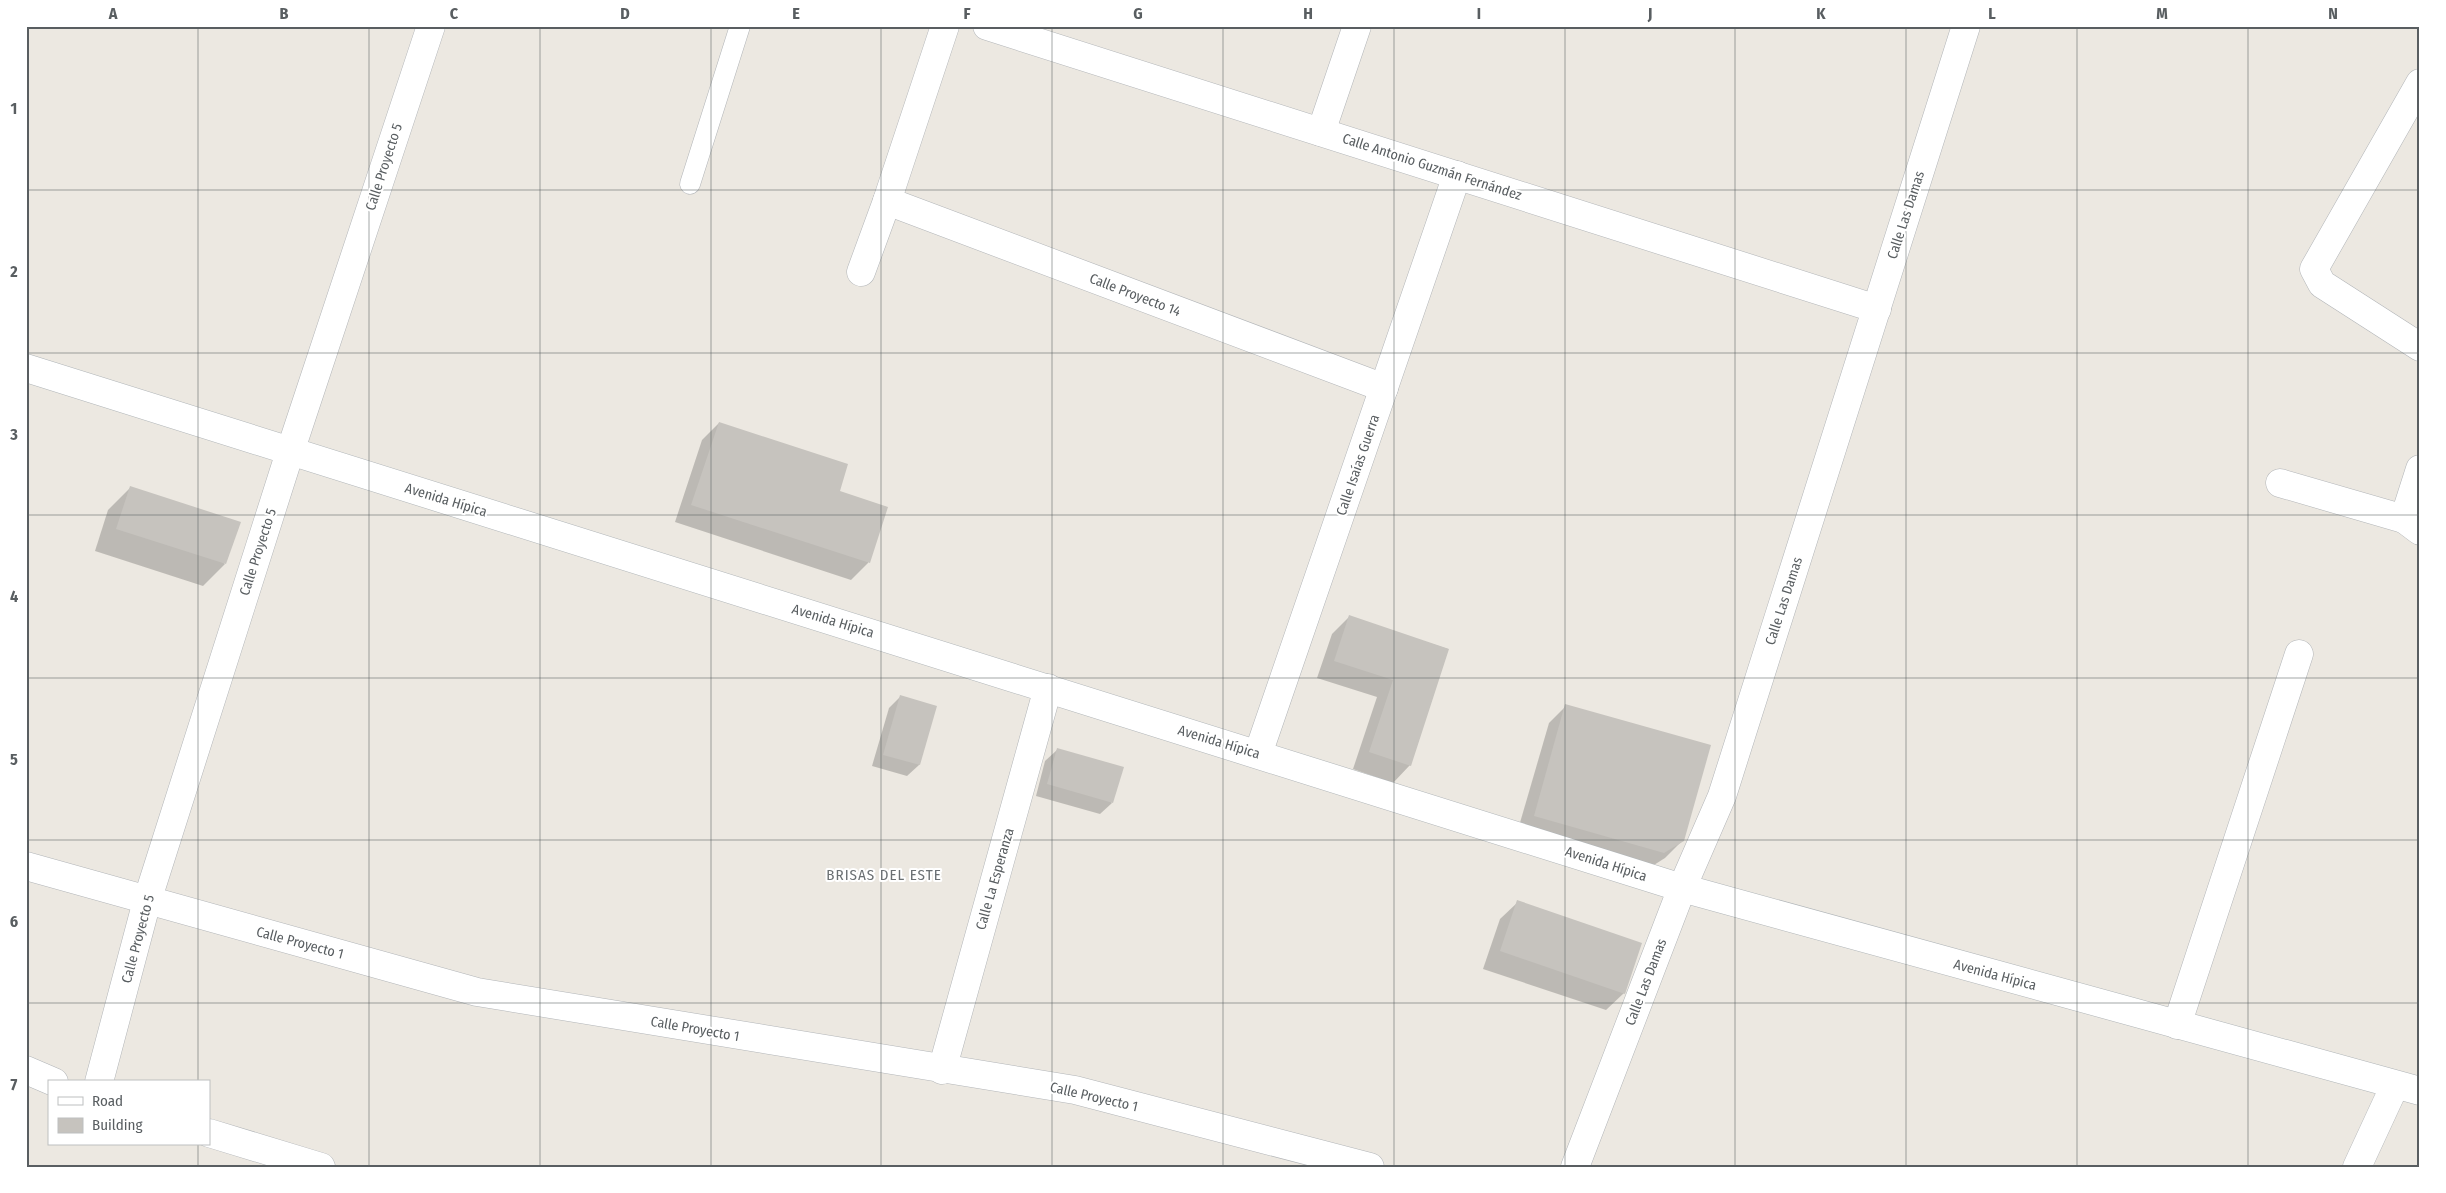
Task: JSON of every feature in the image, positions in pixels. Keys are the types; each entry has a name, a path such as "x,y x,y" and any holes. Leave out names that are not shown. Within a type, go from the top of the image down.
{"street":[{"name":"Calle Proyecto 5","path":"100,1080 147,901 290,452 431,26"},
{"path":"861,272 887,201 945,26"},
{"name":"Calle Antonio Guzmán Fernández","path":"987,26 1877,309"},
{"path":"1322,132 1357,26"},
{"name":"Calle Las Damas","path":"1575,1167 1682,888 1722,796 1966,26"},
{"path":"2420,83 2314,269 2322,284 2420,347"},
{"name":"Calle Isaías Guerra","path":"1258,754 1457,175"},
{"name":"Calle Proyecto 14","path":"887,201 1384,388"},
{"name":"Avenida Hípica","path":"26,368 1682,888 2408,1088"},
{"path":"2280,483 2412,525 2420,469"},
{"path":"2177,1025 2299,654"},
{"name":"Calle La Esperanza","path":"942,1070 1048,688"},
{"name":"Calle Proyecto 1","path":"26,866 478,992 942,1070 1074,1090 1370,1167"},
{"path":"26,1070 49,1080"},
{"path":"2357,1167 2408,1088"},
{"path":"210,1133 321,1167"}],"lane":[{"path":"690,184 740,26"}],"building":[{"path":"719,422 848,464 840,491 888,507 870,563 691,505"},
{"path":"130,486 241,522 226,564 116,529"},
{"path":"1349,615 1449,649 1411,766 1369,752 1393,680 1334,661"},
{"path":"900,695 937,706 920,765 883,755"},
{"path":"1565,704 1711,745 1684,841 1664,853 1534,816"},
{"path":"1057,748 1124,767 1113,803 1047,784"},
{"path":"1517,900 1642,943 1625,994 1500,951"}],"district":[{"name":"BRISAS DEL ESTE","path":"884,875"}]}
